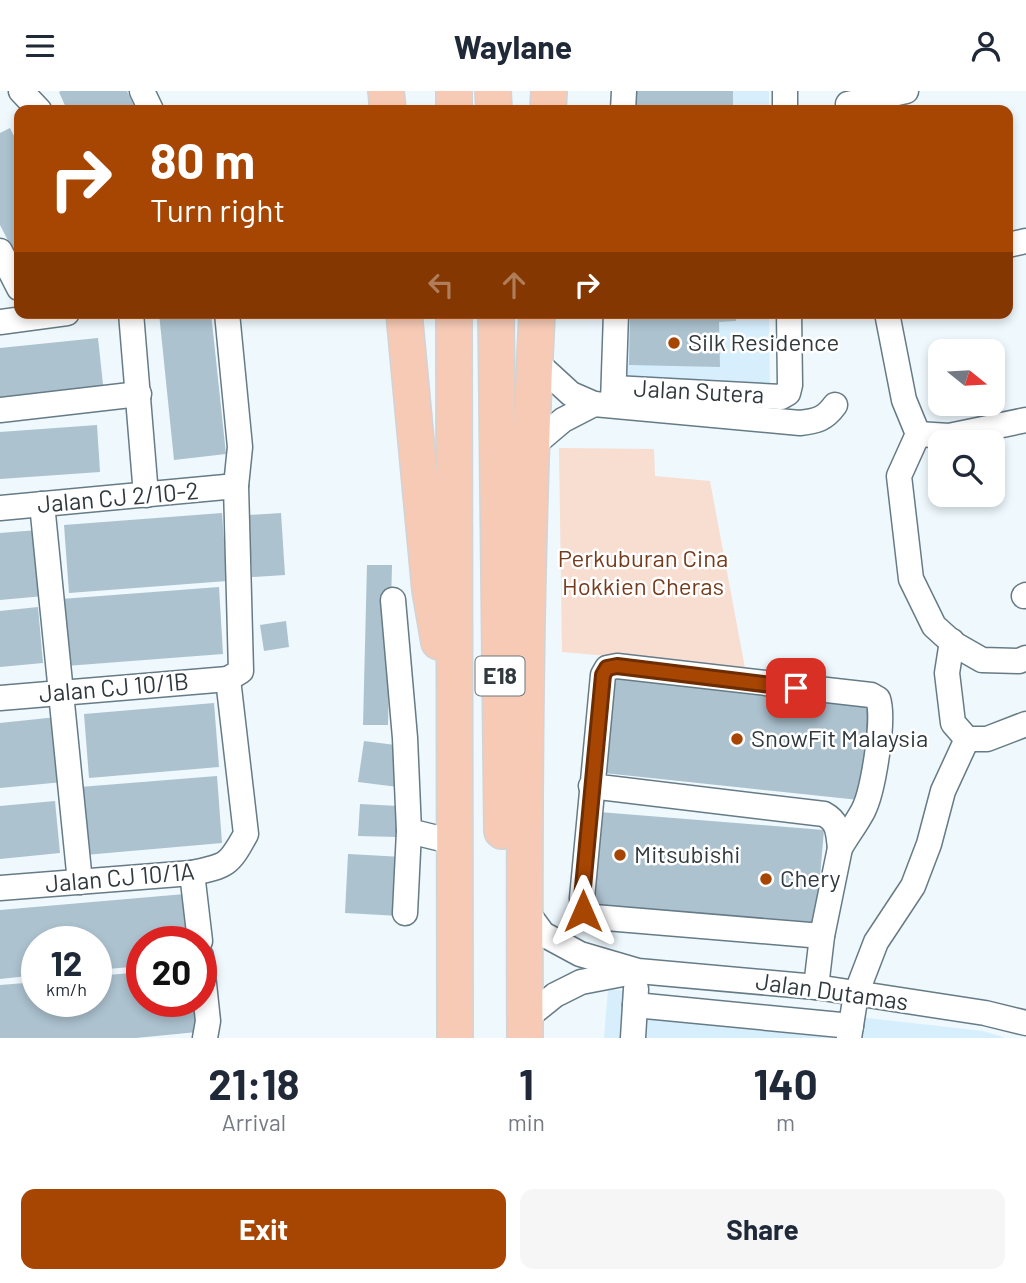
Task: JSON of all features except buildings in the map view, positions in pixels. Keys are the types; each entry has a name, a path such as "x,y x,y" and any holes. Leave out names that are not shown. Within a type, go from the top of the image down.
{"highway":[{"path":"405,319 429,590 456,739"},
{"name":"E18","path":"454,319 455,1038"},
{"name":"E18","path":"496,319 518,1031"},
{"path":"518,1031 524,908 531,447 537,319"}],"street":[{"path":"848,102 906,91"},
{"path":"0,251 14,278"},
{"path":"132,319 146,495"},
{"path":"228,319 240,447 236,487 241,671 228,679"},
{"name":"Jalan Sutera","path":"607,399 615,319"},
{"name":"Jalan Sutera","path":"535,361 571,394 607,399 781,397 788,393 790,385 789,319"},
{"path":"888,319 904,400 918,434 899,476 911,579 934,626 954,644 982,660 1024,664"},
{"path":"0,410 139,394"},
{"path":"531,447 563,420 607,399 800,422 827,417 835,405"},
{"path":"918,434 949,436 1026,420"},
{"name":"Jalan CJ 2/10-2","path":"0,508 236,487"},
{"path":"42,505 79,882"},
{"path":"393,600 410,831 405,913"},
{"path":"952,641 947,673 953,723 967,739 987,739 1026,724"},
{"path":"822,936 594,917 583,911 592,786 603,675 607,668 617,666 871,695 878,699 881,705 881,736 864,809 840,848"},
{"name":"Jalan CJ 10/1B","path":"0,698 228,679"},
{"name":"Jalan CJ 10/1A","path":"0,888 192,873 223,867 235,855 247,834 228,679"},
{"path":"635,1005 850,1032 856,994 876,942 913,886 929,844 943,791 967,739"},
{"path":"592,786 824,814 833,819 840,848 822,936 816,987"},
{"path":"410,831 454,842"},
{"path":"192,873 198,926"},
{"path":"524,908 543,935 580,954 638,971"},
{"path":"518,1031 555,996 580,982 638,971"},
{"path":"633,1038 638,971"},
{"name":"Jalan Dutamas","path":"638,971 816,987 985,1013 1026,1023"},
{"path":"205,1038 208,1017"}],"shaded area":[{"path":"628,91 769,91 769,105 628,105"},
{"path":"622,319 769,319 770,392 619,383"},
{"path":"608,989 983,1031 1006,1038 604,1038"}],"green space":[{"name":"Perkuburan Cina Hokkien Cheras","path":"559,448 654,449 655,476 710,481 745,668 562,652"}],"place":[{"name":"Silk Residence","path":"674,343"},
{"name":"SnowFit Malaysia","path":"737,739"},
{"name":"Mitsubishi","path":"620,855"},
{"name":"Chery","path":"766,879"}],"route":[{"path":"583,911 593,767 603,675 607,668 617,666 796,688"}]}
